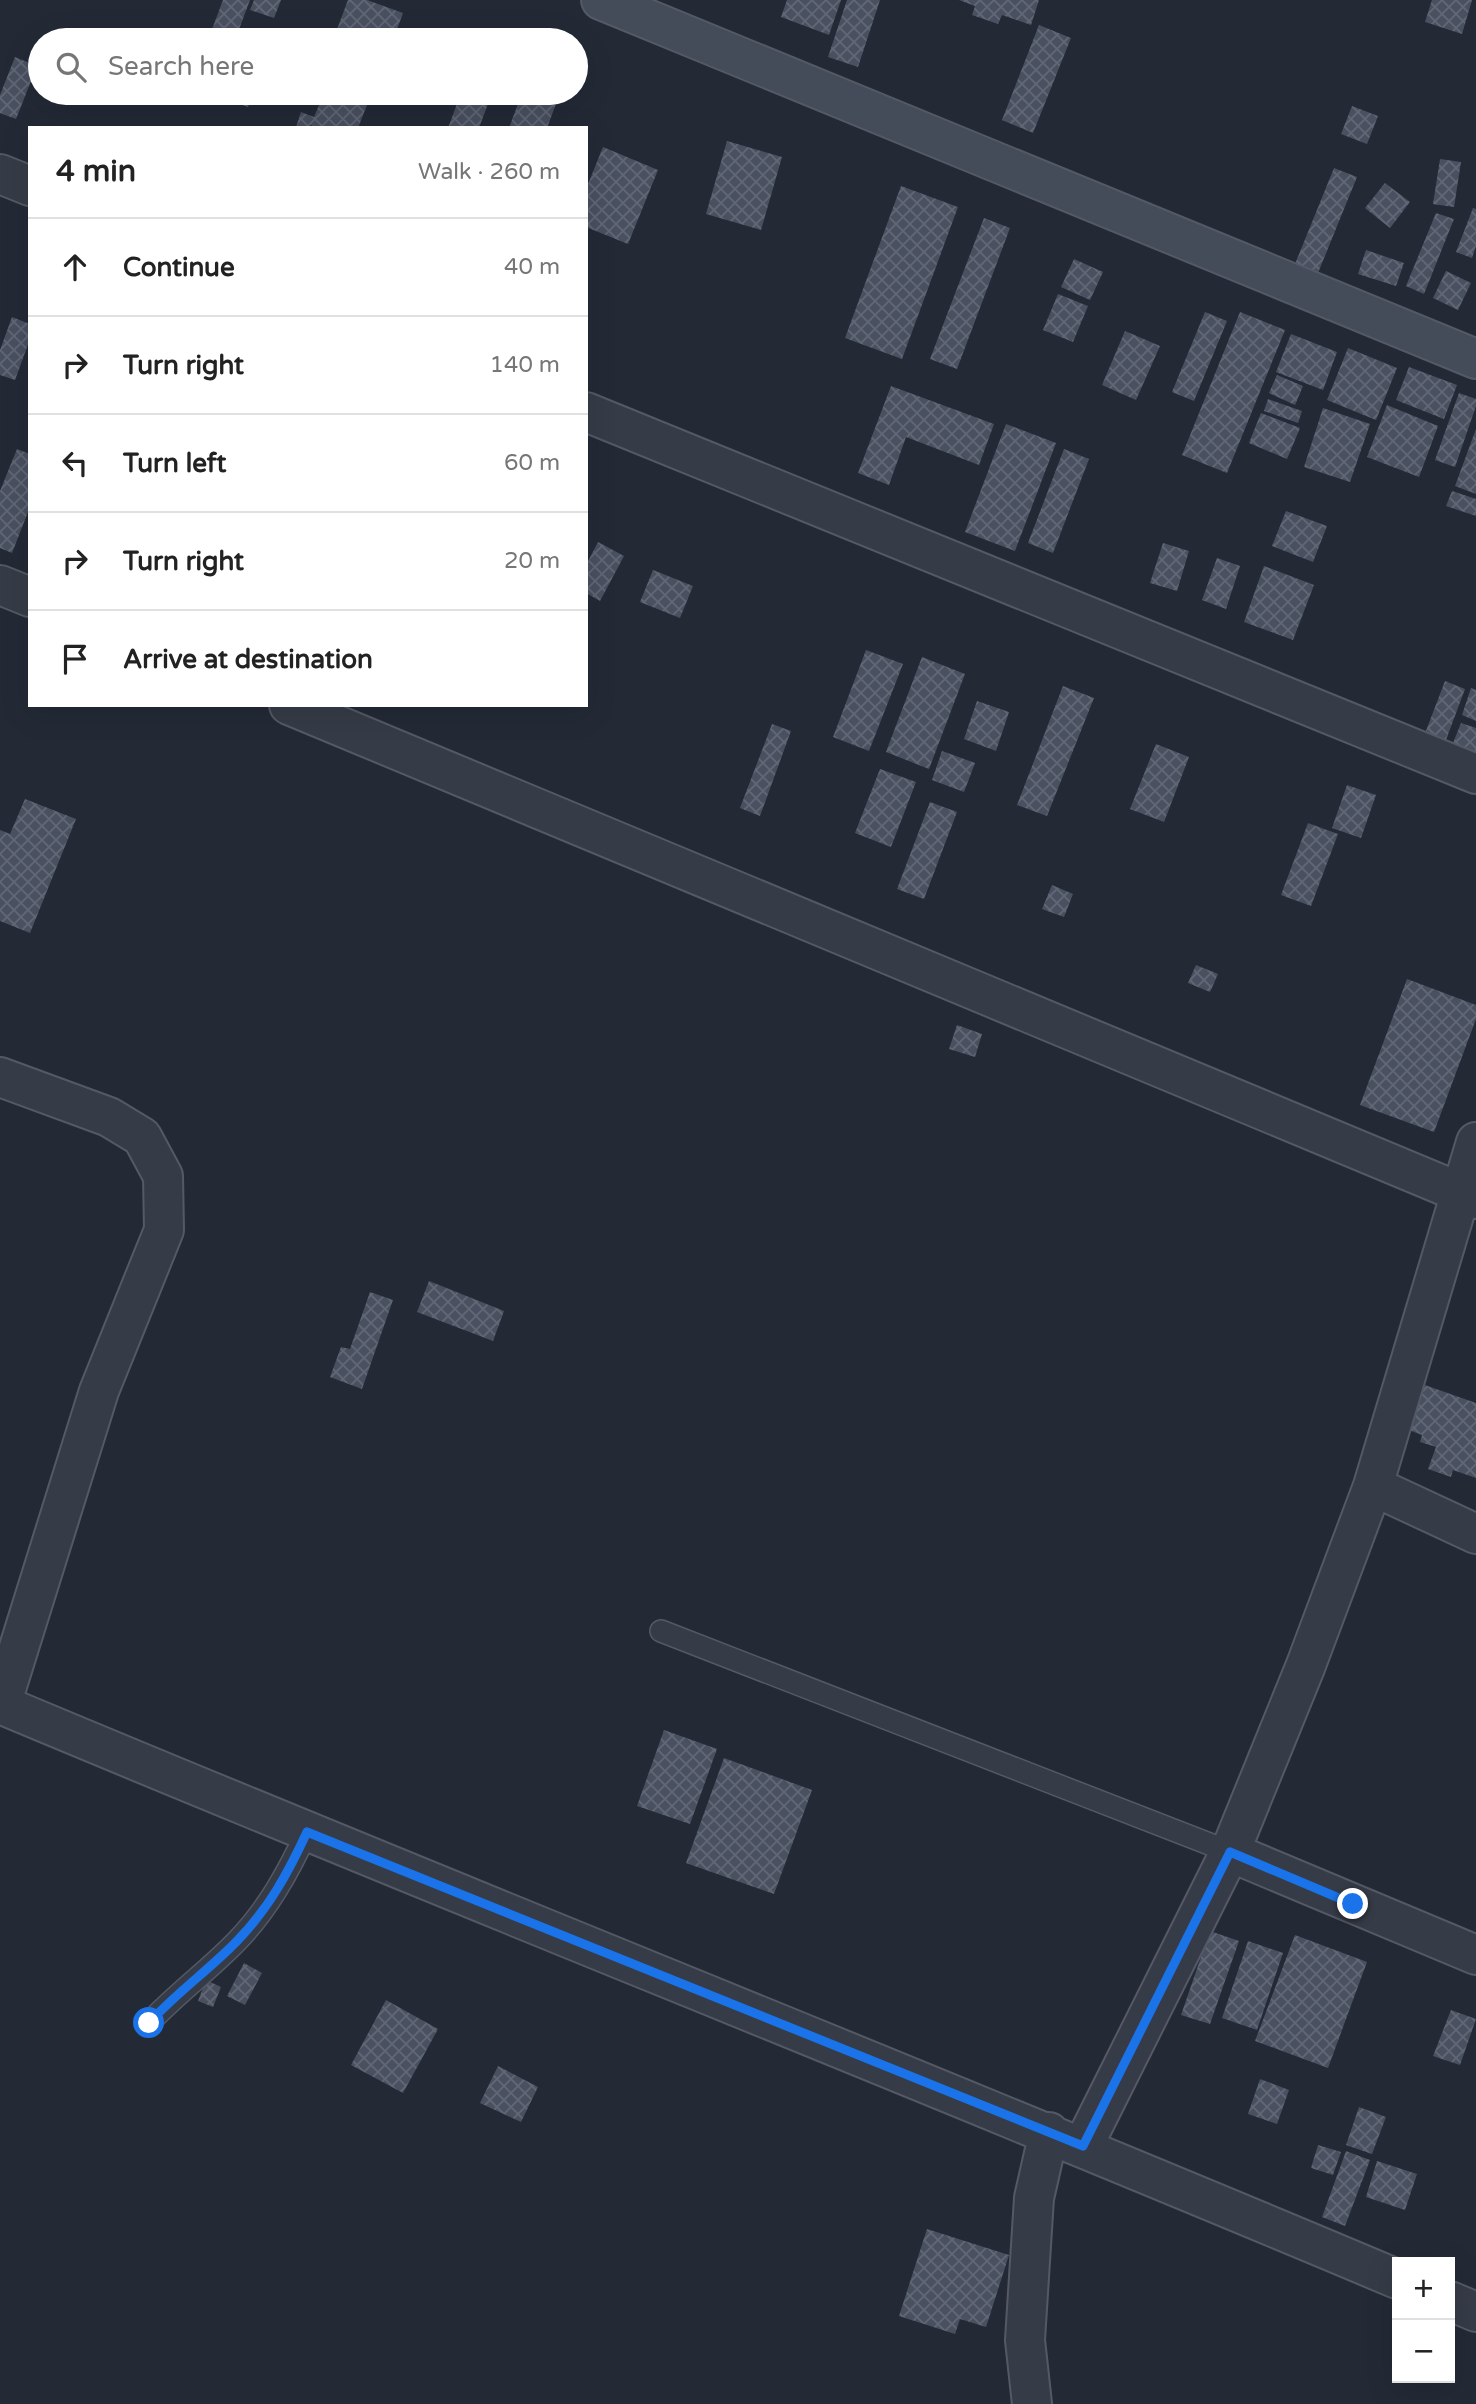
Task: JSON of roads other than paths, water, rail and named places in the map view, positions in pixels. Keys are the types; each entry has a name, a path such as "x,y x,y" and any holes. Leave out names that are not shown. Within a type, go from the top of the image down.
{"street":[{"path":"601,0 1476,359"},
{"path":"0,174 28,185"},
{"path":"588,413 1476,774"},
{"path":"0,585 28,596"},
{"path":"294,707 1469,1196"},
{"path":"0,1077 109,1117 142,1137 163,1176 164,1230 99,1391 1,1705 307,1832 1066,2139 1392,2276"},
{"path":"1032,2404 1025,2340 1034,2198 1230,1852 1306,1665 1373,1486 1469,1196 1476,1142"},
{"path":"1373,1486 1476,1534"},
{"path":"1230,1852 1476,1955"},
{"path":"1455,2303 1476,2312"}],"lane":[{"path":"661,1630 1230,1852"},
{"path":"149,2023 170,2000 236,1941 262,1912 285,1880 307,1832"}]}
